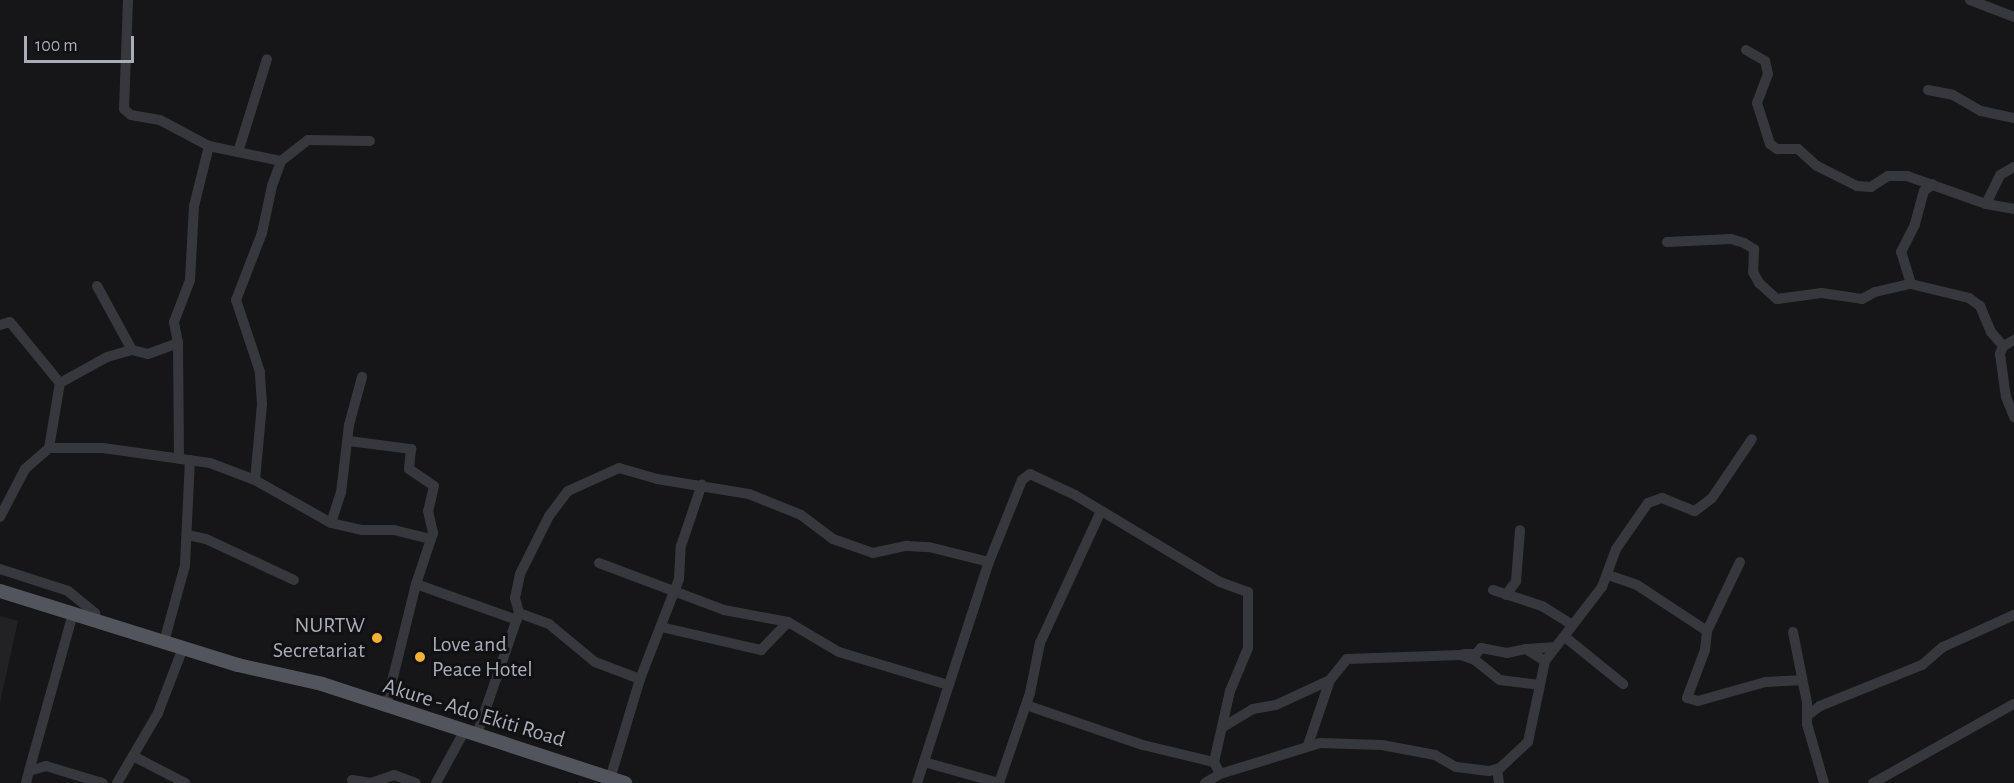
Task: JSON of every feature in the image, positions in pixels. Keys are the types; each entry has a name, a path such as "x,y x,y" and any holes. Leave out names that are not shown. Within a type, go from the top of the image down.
{"main road":[{"name":"Akure - Ado Ekiti Road","path":"0,591 183,648 322,684 471,732 604,779 625,783"}],"street":[{"path":"128,0 124,109 131,115 160,120 209,146 230,151 239,149 282,161"},
{"path":"1970,0 2014,18"},
{"path":"1746,50 1765,61 1768,74 1757,103 1770,144 1777,149 1798,149 1817,166 1857,186 1870,187 1888,176 1907,176 1986,204 2014,209"},
{"path":"239,149 267,59"},
{"path":"1928,90 1953,95 1981,111 2014,118"},
{"path":"255,480 262,414 260,372 236,300 262,233 282,161 308,140 370,141"},
{"path":"164,642 185,565 187,536 178,343 174,322 190,280 194,206 209,146"},
{"path":"1986,204 2001,175 2014,167"},
{"path":"1911,284 1901,252 1916,224 1924,191 1933,184"},
{"path":"1667,242 1731,239 1744,243 1754,249 1753,272 1759,283 1777,298 1822,292 1862,299 1875,292 1911,284 1969,298 1980,306 1991,332 2003,346"},
{"path":"97,286 132,350"},
{"path":"0,325 10,322 60,383"},
{"path":"2014,340 2003,346 2000,354 2006,397 2014,417"},
{"path":"0,517 26,469 49,448 60,383 94,362 132,350 148,354 178,343"},
{"path":"331,523 342,493 349,425 362,377"},
{"path":"1205,783 1220,774 1308,745 1382,745 1436,755 1456,767 1497,769 1526,746 1535,719 1538,685 1545,661 1553,647 1565,637 1608,575 1616,549 1651,499 1662,498 1695,511 1712,498 1752,439"},
{"path":"349,441 411,449 409,469 435,489 428,511 433,527 431,539 416,584 386,706"},
{"path":"49,448 103,448 222,466 255,480 331,523 362,530 394,530 431,539"},
{"path":"436,783 471,732 518,616 515,598 520,574 549,516 568,491 619,468 657,479 702,484 749,494 792,510 832,539 873,553 907,546 929,548 988,562"},
{"path":"917,783 988,562 1022,480 1029,474 1046,478 1220,582 1248,592 1248,648 1230,691 1214,762 1220,774"},
{"path":"604,779 674,593 681,571 681,546 702,484"},
{"path":"924,762 999,783 1026,705 1040,643 1101,511"},
{"path":"1506,595 1516,580 1520,530"},
{"path":"187,536 206,539 294,580"},
{"path":"1740,562 1707,631 1705,650 1687,698 1691,701 1765,682 1800,680"},
{"path":"599,563 674,593 751,617 788,622 839,652 948,685"},
{"path":"0,569 68,591 95,613 96,620"},
{"path":"1608,575 1637,585 1707,631"},
{"path":"416,584 549,624 595,662 640,679"},
{"path":"1493,590 1556,612 1573,625"},
{"path":"26,783 74,613"},
{"path":"1809,716 1820,706 1914,669 1943,646 2014,615"},
{"path":"661,627 761,650 788,622"},
{"path":"1793,632 1800,680 1809,716 1807,724 1824,783"},
{"path":"1565,637 1623,684"},
{"path":"1308,745 1330,680 1347,658 1476,654 1481,648 1507,653 1553,647"},
{"path":"117,783 158,713 183,648"},
{"path":"1526,649 1545,661"},
{"path":"1461,655 1480,663 1500,680 1538,685"},
{"path":"1223,727 1253,709 1276,705 1330,680"},
{"path":"1873,783 2014,704"},
{"path":"1026,705 1095,731 1214,762"},
{"path":"133,756 185,783"},
{"path":"29,771 46,766 102,783"},
{"path":"1497,769 1500,783"},
{"path":"352,780 371,783 394,776 416,783"}],"shaded area":[{"path":"0,616 18,621 0,703"}],"place":[{"name":"NURTW Secretariat","path":"377,638"},
{"name":"Love and Peace Hotel","path":"420,657"}]}
